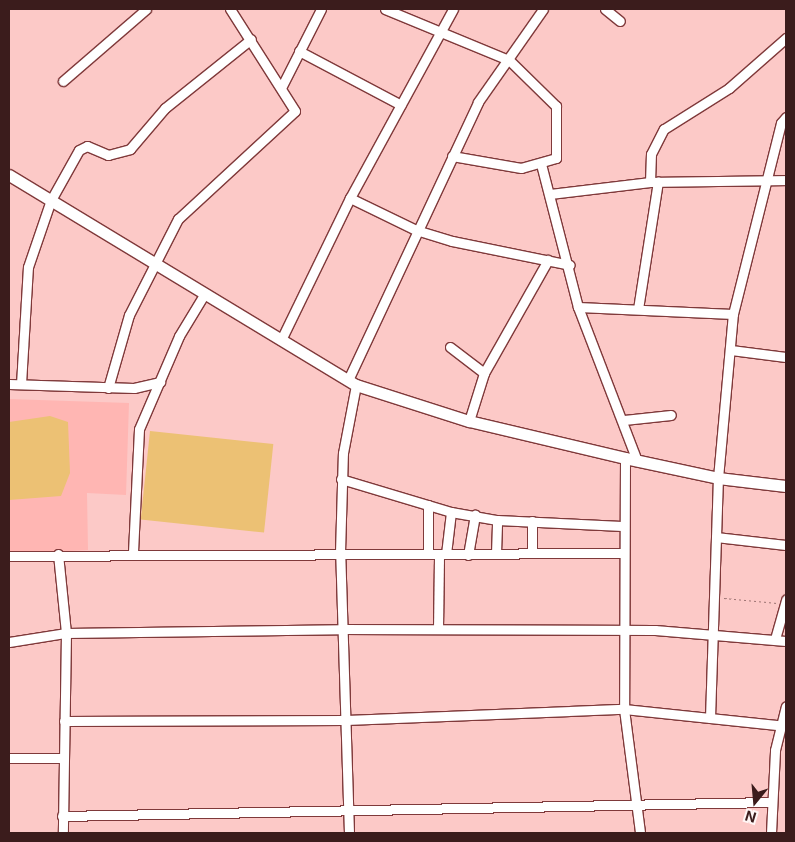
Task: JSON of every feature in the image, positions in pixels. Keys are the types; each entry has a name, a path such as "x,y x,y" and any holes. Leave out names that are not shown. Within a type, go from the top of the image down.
{"street":[{"path":"63,82 146,9"},
{"path":"108,388 128,315 178,219 295,111 291,100 230,9"},
{"path":"282,86 321,9"},
{"path":"385,9 509,60 556,106 556,158 541,164 496,166 452,156"},
{"path":"281,340 350,198 453,9"},
{"path":"349,833 340,552 341,478 352,382 416,230 478,102 543,9"},
{"path":"605,9 620,21"},
{"path":"21,384 28,267 51,200 79,150 87,146 108,155 130,149 165,108 251,38"},
{"path":"638,309 654,182 651,154 664,129 729,88 786,38"},
{"path":"300,51 401,105"},
{"path":"710,718 715,633 714,598 718,478 733,314 766,179 786,117"},
{"path":"541,164 570,265 578,307 624,420 638,461"},
{"path":"9,175 156,260 205,293 352,382 469,422 718,478 786,486"},
{"path":"550,194 654,182 786,180"},
{"path":"350,198 416,230 570,265"},
{"path":"469,422 484,373 548,260"},
{"path":"133,552 139,429 179,336 205,293"},
{"path":"578,307 733,314"},
{"path":"450,347 484,373"},
{"path":"731,350 786,357"},
{"path":"9,384 108,388 160,382"},
{"path":"624,420 671,415"},
{"path":"625,458 622,526 624,709 640,833"},
{"path":"341,478 451,512 497,520 622,526"},
{"path":"428,505 428,554"},
{"path":"438,629 442,554 451,512"},
{"path":"468,554 474,515"},
{"path":"496,553 497,520"},
{"path":"532,521 532,551"},
{"path":"716,537 786,545"},
{"path":"9,556 133,552 468,554 532,551 623,553"},
{"path":"58,554 66,633 63,833"},
{"path":"775,638 786,602"},
{"path":"9,642 66,633 341,629 624,629 715,633 775,638 786,641"},
{"path":"771,833 771,802 786,706"},
{"path":"64,720 346,720 624,709 783,725"},
{"path":"9,758 63,758"},
{"path":"62,816 349,812 771,802"}],"path":[{"path":"714,598 786,602"}],"shaded area":[{"path":"9,399 129,403 126,495 87,493 88,550 9,554"},
{"path":"50,416 68,422 70,473 61,496 9,500 9,422"},
{"path":"150,431 273,444 264,532 141,520"}]}
